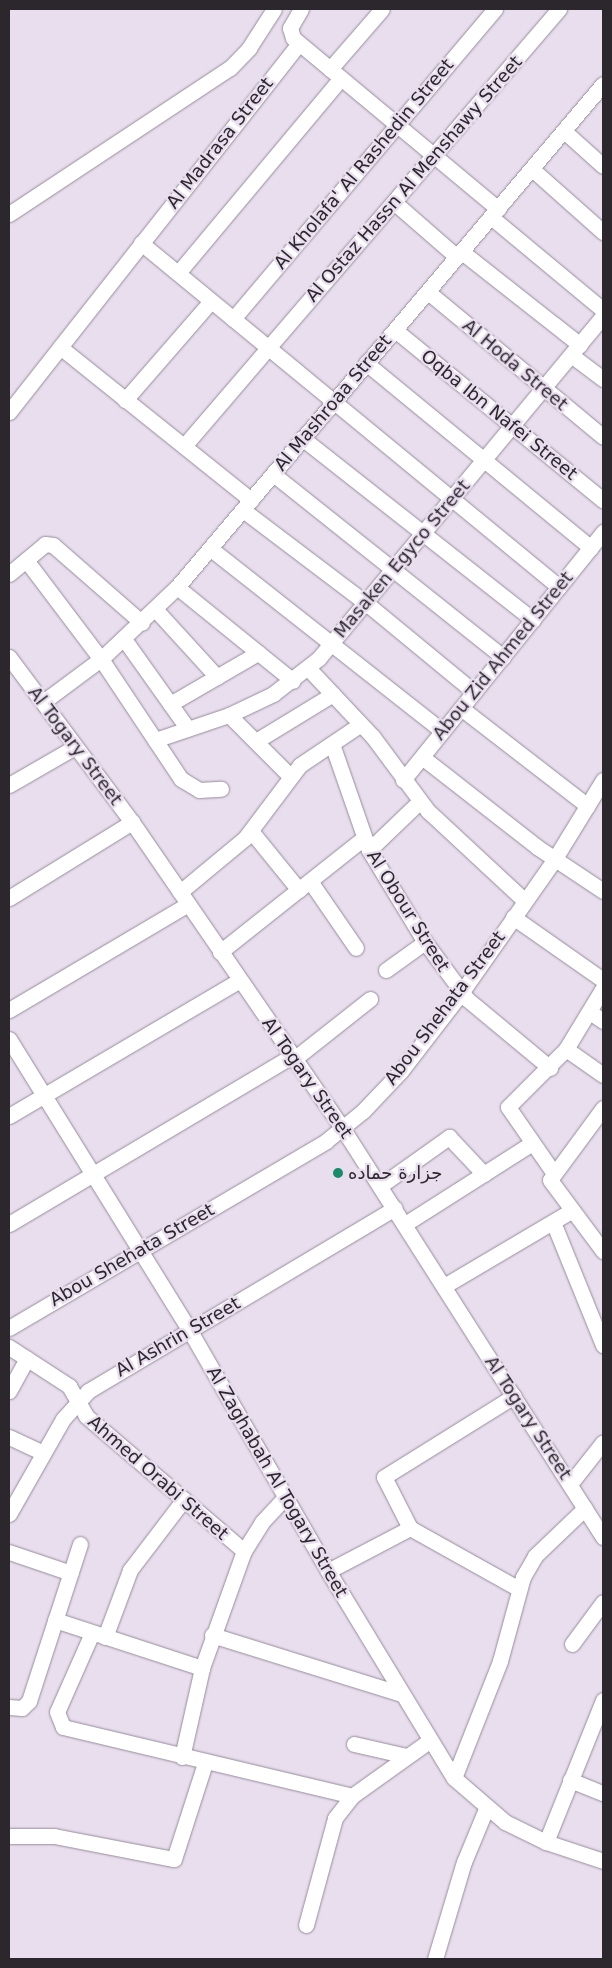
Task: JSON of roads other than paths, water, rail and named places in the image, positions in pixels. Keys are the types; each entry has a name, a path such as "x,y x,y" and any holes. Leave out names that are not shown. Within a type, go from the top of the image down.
{"street":[{"path":"9,214 230,68 249,48 274,9"},
{"path":"301,9 290,28 299,43 435,157 494,213 603,310"},
{"path":"178,273 336,74 382,9"},
{"name":"Al Kholafa' Al Rashedin Street","path":"234,319 495,9"},
{"name":"Al Ostaz Hassn Al Menshawy Street","path":"184,446 435,157 559,9"},
{"name":"Al Madrasa Street","path":"9,412 299,43"},
{"name":"Al Mashroaa Street","path":"43,702 102,659 177,587 564,131 598,100 603,84"},
{"path":"564,131 603,166"},
{"path":"532,169 603,232"},
{"path":"395,203 576,350 603,379"},
{"path":"141,243 333,401 450,501 559,587"},
{"name":"Al Hoda Street","path":"428,292 543,390 603,437"},
{"path":"126,400 211,301"},
{"name":"Masaken Egyco Street","path":"155,740 229,714 293,681 308,668 332,644 603,316"},
{"name":"Oqba Ibn Nafei Street","path":"395,330 603,500"},
{"path":"60,347 184,446 247,505 474,692"},
{"path":"366,363 591,548"},
{"path":"302,438 422,535 533,620"},
{"path":"273,474 503,657"},
{"name":"Abou Zid Ahmed Street","path":"403,780 603,532"},
{"path":"9,574 45,544 53,545 142,622"},
{"path":"211,549 442,731"},
{"path":"26,560 102,659 155,740 186,783 200,790 221,789"},
{"path":"177,587 293,681"},
{"path":"155,609 217,677"},
{"path":"124,639 188,728"},
{"path":"170,704 258,653"},
{"name":"Al Togary Street","path":"9,657 132,822 343,1128 603,1538"},
{"path":"308,668 361,724 419,802 525,901"},
{"path":"256,742 333,694"},
{"path":"462,708 595,802"},
{"path":"229,714 289,775"},
{"path":"9,1010 184,898 251,831 289,775 361,724"},
{"name":"Al Obour Street","path":"332,744 367,844 425,942 461,993 550,1068"},
{"path":"9,785 75,747"},
{"path":"422,757 554,860 603,890"},
{"name":"Abou Shehata Street","path":"9,1328 343,1128 401,1072 461,993 595,802 603,780"},
{"path":"220,952 304,886 367,844 419,802"},
{"path":"9,898 132,822"},
{"path":"251,831 304,886 356,948"},
{"path":"513,917 603,980"},
{"path":"386,970 425,942"},
{"path":"9,1116 240,980"},
{"path":"553,1172 508,1107 550,1068 566,1049 603,988"},
{"path":"9,1224 293,1057 370,999"},
{"path":"590,1012 603,1021"},
{"name":"Al Zaghabah Al Togary Street","path":"9,1039 190,1331 328,1571 428,1740 454,1778 486,1809 546,1842 603,1861"},
{"path":"566,1049 603,1075"},
{"path":"602,1248 571,1211 551,1182 553,1172 603,1108"},
{"path":"380,1186 449,1137 484,1174"},
{"path":"405,1224 532,1143"},
{"name":"Al Ashrin Street","path":"9,1514 43,1453 76,1402 100,1381 190,1331 395,1208"},
{"path":"444,1286 571,1211"},
{"path":"554,1222 603,1345"},
{"name":"Ahmed Orabi Street","path":"9,1347 69,1386 76,1402 86,1416 244,1551"},
{"path":"9,1391 27,1359"},
{"path":"514,1396 384,1477 410,1528 519,1589"},
{"path":"9,1437 43,1453"},
{"path":"570,1484 603,1442"},
{"path":"182,1757 202,1668 212,1635 244,1551 262,1522 285,1497"},
{"path":"184,1498 130,1570 99,1635 57,1712 60,1724 205,1763 352,1796"},
{"path":"454,1778 500,1661 519,1589 535,1556 585,1508"},
{"path":"328,1571 410,1528"},
{"path":"9,1707 22,1708 29,1701 80,1544"},
{"path":"9,1552 71,1573"},
{"path":"572,1644 603,1602"},
{"path":"55,1620 202,1668"},
{"path":"212,1635 401,1694"},
{"path":"546,1842 603,1700"},
{"path":"306,1925 329,1831 352,1796 428,1740"},
{"path":"354,1744 407,1756"},
{"path":"9,1836 54,1836 174,1859 205,1763"},
{"path":"570,1780 603,1793"},
{"path":"436,1959 464,1862 486,1809"}],"place":[{"name":"جزارة حماده","path":"338,1173"}]}
